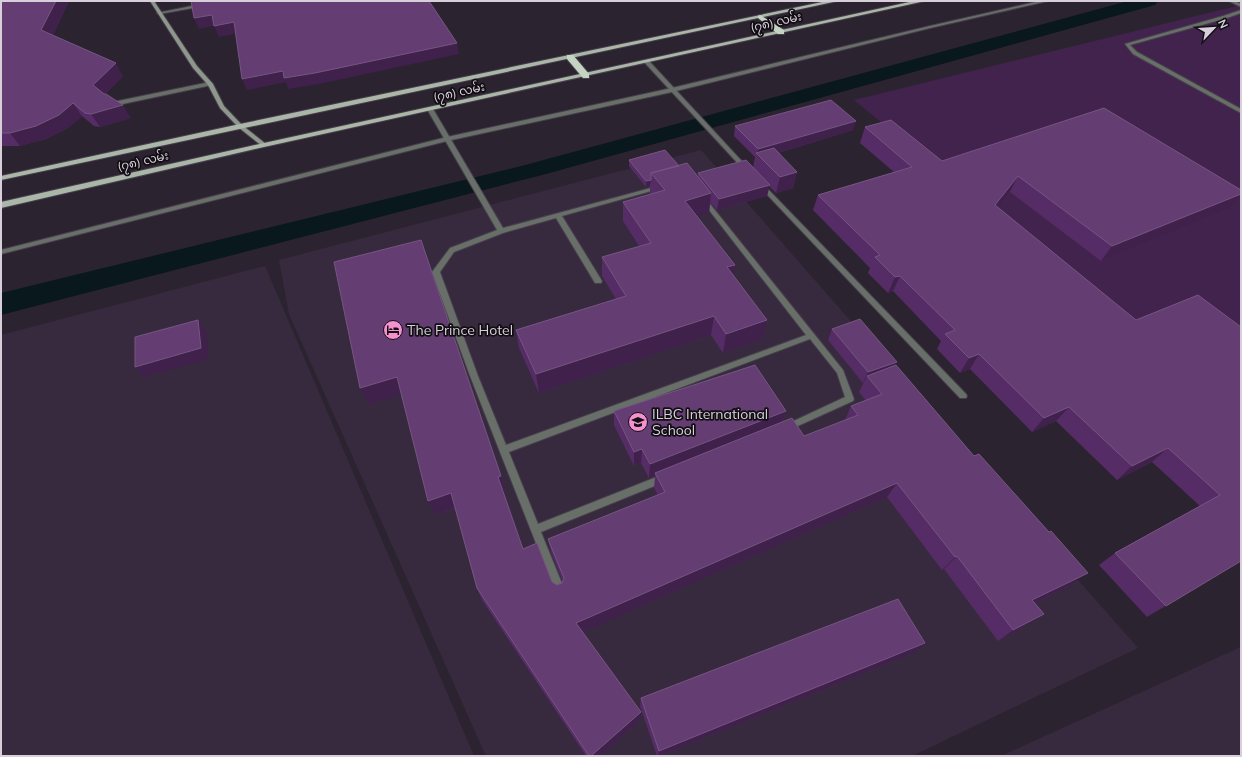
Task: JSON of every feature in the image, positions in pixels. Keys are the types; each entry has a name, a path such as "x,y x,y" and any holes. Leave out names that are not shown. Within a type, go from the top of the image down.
{"highway":[{"path":"760,17 781,32"},
{"path":"570,57 586,76"}],"main road":[{"name":"(၇၈) လမ်း","path":"1,178 240,126 835,1"},
{"name":"(၇၈) လမ်း","path":"1,205 264,145 586,76 922,1"}],"street":[{"path":"152,1 195,67 210,84 222,107 240,126 264,145"},
{"path":"1,252 447,139 672,90 930,27 1046,1"},
{"path":"1231,1 1241,6"},
{"path":"159,13 206,5"},
{"path":"1241,11 1225,17 1127,44 1135,53 1241,111"},
{"path":"647,62 738,165 963,396"},
{"path":"113,104 210,84"},
{"path":"430,109 501,231"},
{"path":"560,591 503,450 436,272 452,250 501,231 664,186"},
{"path":"697,192 840,372 850,399 808,420 778,432"},
{"path":"558,215 598,282"},
{"path":"503,450 811,336"},
{"path":"536,530 675,474"}],"shaded area":[{"path":"1241,5 1241,416 854,100"},
{"name":"ILBC International School","path":"701,150 1138,648 912,756 486,756 289,314 279,260"},
{"path":"265,266 474,756 1,756 1,335"},
{"path":"1241,647 1241,756 1001,756"}],"building":[{"path":"1,1 56,1 41,30 116,63 93,85 104,94 123,105 91,114 85,113 73,103 59,115 36,126 10,133 1,133"},
{"path":"191,1 429,1 457,43 315,73 284,78 283,71 242,79 234,22 214,26 212,15 194,18"},
{"path":"831,100 856,121 758,149 735,126"},
{"path":"1104,108 1241,190 1241,194 1112,246 1018,176 995,205 1136,320 1198,295 1241,327 1241,561 1166,606 1115,553 1220,495 1168,448 1132,466 1069,407 1044,418 979,354 969,358 945,334 955,330 900,276 895,277 875,257 880,255 818,195 912,167 865,127 891,120 942,161"},
{"path":"774,148 797,172 780,177 756,153"},
{"path":"665,150 679,166 651,173 651,180 646,181 629,160"},
{"path":"746,160 770,185 719,199 698,173"},
{"path":"687,163 711,193 685,201 735,265 727,267 767,320 726,334 714,316 536,374 516,330 626,296 602,257 651,243 623,202 665,190 651,173"},
{"path":"421,240 501,476 498,477 523,549 537,543 552,582 557,585 562,583 564,578 548,539 665,492 655,473 792,418 804,436 858,415 851,406 882,394 867,376 896,365 974,456 979,454 1088,573 1032,600 1044,614 1013,630 957,556 955,557 897,483 576,623 641,712 591,756 589,756 477,588 451,493 428,501 397,377 360,388 334,262"},
{"path":"860,319 897,362 868,372 832,329"},
{"path":"198,320 201,348 135,367 135,337"},
{"path":"755,365 786,411 650,464 642,449 634,452 614,411"},
{"path":"898,599 925,643 659,751 641,698"}],"waterway":[{"path":"1,304 537,169 1149,1"}],"place":[{"name":"The Prince Hotel","path":"393,330"},
{"name":"ILBC International School","path":"638,422"}]}
